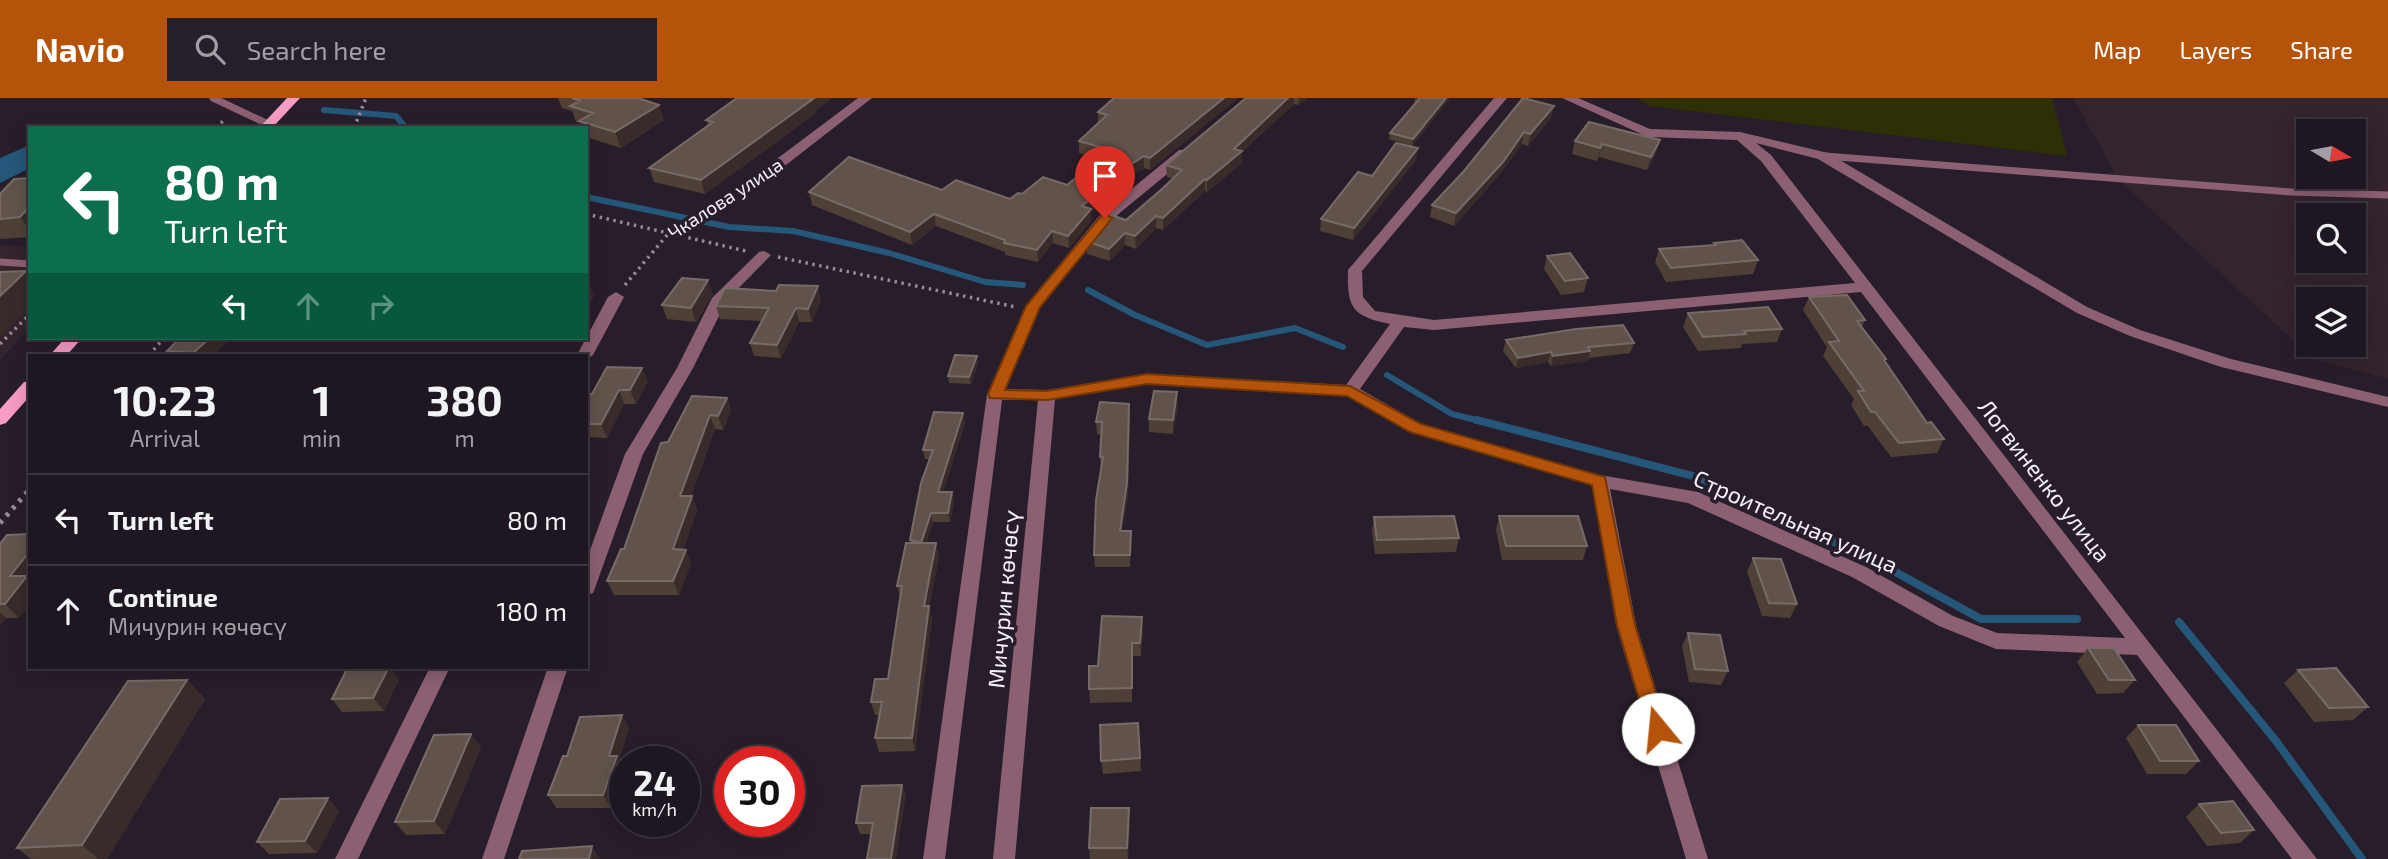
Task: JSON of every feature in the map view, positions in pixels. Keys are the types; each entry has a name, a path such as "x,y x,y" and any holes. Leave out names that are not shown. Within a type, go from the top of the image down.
{"main road":[{"path":"267,126 294,98"},
{"path":"59,354 72,340"},
{"path":"0,419 28,388"}],"street":[{"name":"Чкалова улица","path":"763,176 866,98"},
{"path":"1501,98 1355,270 1355,298 1370,316 1434,325 1865,287"},
{"path":"1568,98 1648,133 1740,136 1823,156 2103,320 2227,363 2388,402"},
{"name":"Логвиненко улица","path":"1740,136 1766,158 2306,859"},
{"name":"Мичурин көчөсү","path":"934,859 995,394 1032,310 1105,218 1198,141"},
{"path":"588,582 634,454 685,368 720,298 764,255"},
{"path":"586,354 616,297"},
{"path":"995,394 1047,396 1147,379 1350,391 1400,322"},
{"name":"Строительная улица","path":"1350,391 1415,428 1600,481 1692,497 1859,572 1946,621 1996,641 2143,647"},
{"name":"Мичурин көчөсү","path":"1004,859 1047,396"},
{"path":"1600,481 1626,625 1697,859"},
{"path":"346,859 439,669"},
{"path":"493,859 557,669"}],"lane":[{"path":"213,98 267,126"},
{"path":"1823,156 2291,192 2388,195"},
{"path":"0,262 28,264"}],"path":[{"path":"356,126 366,98"},
{"name":"Чкалова улица","path":"616,297 668,234 763,176"},
{"path":"588,214 764,255 1032,310"},
{"path":"0,344 28,316"},
{"path":"150,354 162,340"},
{"path":"0,523 28,491"}],"shaded area":[{"path":"1637,98 2052,98 2067,156 1650,106"},
{"path":"2073,98 2388,98 2388,379 2312,357 2366,357 2366,287 2296,287 2296,342 2119,180"},
{"path":"0,245 28,247 28,330 0,360"}],"water":[{"path":"28,146 28,169 0,183 0,158"}],"building":[{"path":"572,98 638,98 659,105 615,132 579,121 593,113 570,106 580,101"},
{"path":"737,98 813,99 701,180 649,168 713,122 706,120"},
{"path":"1114,98 1224,98 1150,158 1144,156 1124,169 1082,206 1091,209 1068,236 1052,231 1037,250 1004,243 1005,240 934,214 910,232 809,192 849,157 942,190 956,180 1010,199 1018,193 1022,194 1043,177 1067,185 1110,150 1079,141 1107,115 1098,112"},
{"path":"1246,98 1288,98 1234,149 1242,151 1205,179 1163,218 1156,216 1135,236 1125,233 1109,249 1086,241 1108,214 1126,220 1162,189 1182,170 1166,165"},
{"path":"1420,98 1446,98 1413,139 1390,133"},
{"path":"1523,98 1554,106 1530,134 1524,132 1503,162 1456,213 1432,205 1464,171"},
{"path":"1589,122 1660,140 1651,157 1602,144 1600,148 1575,141"},
{"path":"1396,143 1418,148 1354,228 1321,219 1358,172 1372,176"},
{"path":"28,178 28,208 20,217 0,219 0,194 14,179"},
{"path":"1742,240 1758,260 1671,268 1659,249 1716,245 1714,243"},
{"path":"1570,253 1588,278 1565,281 1547,256"},
{"path":"26,271 0,296 0,272"},
{"path":"682,278 708,280 691,308 662,305"},
{"path":"779,285 818,286 808,309 796,308 777,345 750,343 769,308 716,306 725,288 776,291"},
{"path":"1847,295 1865,320 1857,321 1886,359 1884,360 1927,423 1931,422 1944,439 1899,443 1875,412 1871,412 1858,391 1864,391 1829,342 1839,341 1809,297"},
{"path":"1768,307 1782,329 1703,337 1688,313"},
{"path":"1623,325 1634,343 1588,347 1590,351 1553,356 1551,352 1518,358 1506,340 1576,329"},
{"path":"178,340 208,340 193,353 167,351"},
{"path":"955,355 977,356 969,377 948,376"},
{"path":"607,367 642,368 630,390 619,390 601,424 588,424 588,394 592,394"},
{"path":"1154,391 1177,392 1173,420 1149,419"},
{"path":"692,396 727,398 718,416 710,415 680,496 692,496 673,549 686,550 673,581 607,581 621,549 624,549 661,443 668,442"},
{"path":"1100,402 1129,404 1127,483 1120,531 1131,531 1130,555 1094,555 1096,500 1103,457 1100,457 1102,422 1096,422"},
{"path":"934,412 963,413 938,492 952,492 948,513 931,513 921,543 910,540 921,483 933,450 923,450"},
{"path":"1454,516 1459,538 1377,540 1374,517"},
{"path":"1499,516 1578,516 1587,546 1506,546"},
{"path":"28,534 28,554 10,576 27,576 5,604 0,604 0,544 7,535"},
{"path":"906,543 936,543 924,606 929,606 912,738 875,738 882,702 871,702 875,679 888,679 902,586 897,586"},
{"path":"1753,558 1781,559 1797,604 1769,603"},
{"path":"1102,616 1142,617 1140,643 1132,643 1132,688 1089,689 1089,666 1098,666"},
{"path":"1688,633 1720,635 1728,671 1695,669"},
{"path":"2088,648 2114,648 2135,680 2109,680"},
{"path":"2336,668 2368,707 2329,708 2298,670"},
{"path":"347,669 388,669 373,698 332,699"},
{"path":"187,680 82,845 17,848 128,681"},
{"path":"622,715 612,746 609,746 609,778 603,795 548,795 563,756 567,756 580,717"},
{"path":"1138,723 1140,758 1101,761 1100,725"},
{"path":"2138,725 2176,725 2199,761 2160,761"},
{"path":"471,734 434,821 395,822 434,735"},
{"path":"902,785 891,859 867,859 873,823 856,823 862,786"},
{"path":"328,798 305,841 257,842 280,799"},
{"path":"2233,801 2254,830 2221,833 2199,804"},
{"path":"1091,808 1129,808 1127,848 1089,848"},
{"path":"592,846 589,859 519,859 522,851"}],"waterway":[{"path":"324,110 396,116 404,126"},
{"path":"588,197 729,227 793,231 889,253 985,282 1023,285"},
{"path":"1088,290 1135,315 1207,345 1295,328 1343,347"},
{"path":"1387,375 1452,414 1484,422"},
{"path":"1477,420 1693,476 1879,563 1981,619 2077,619"},
{"path":"2179,622 2276,741 2362,859"}],"route":[{"path":"1105,218 1033,306 995,394 1047,396 1147,379 1350,391 1415,428 1600,481 1626,625 1658,729"}]}
